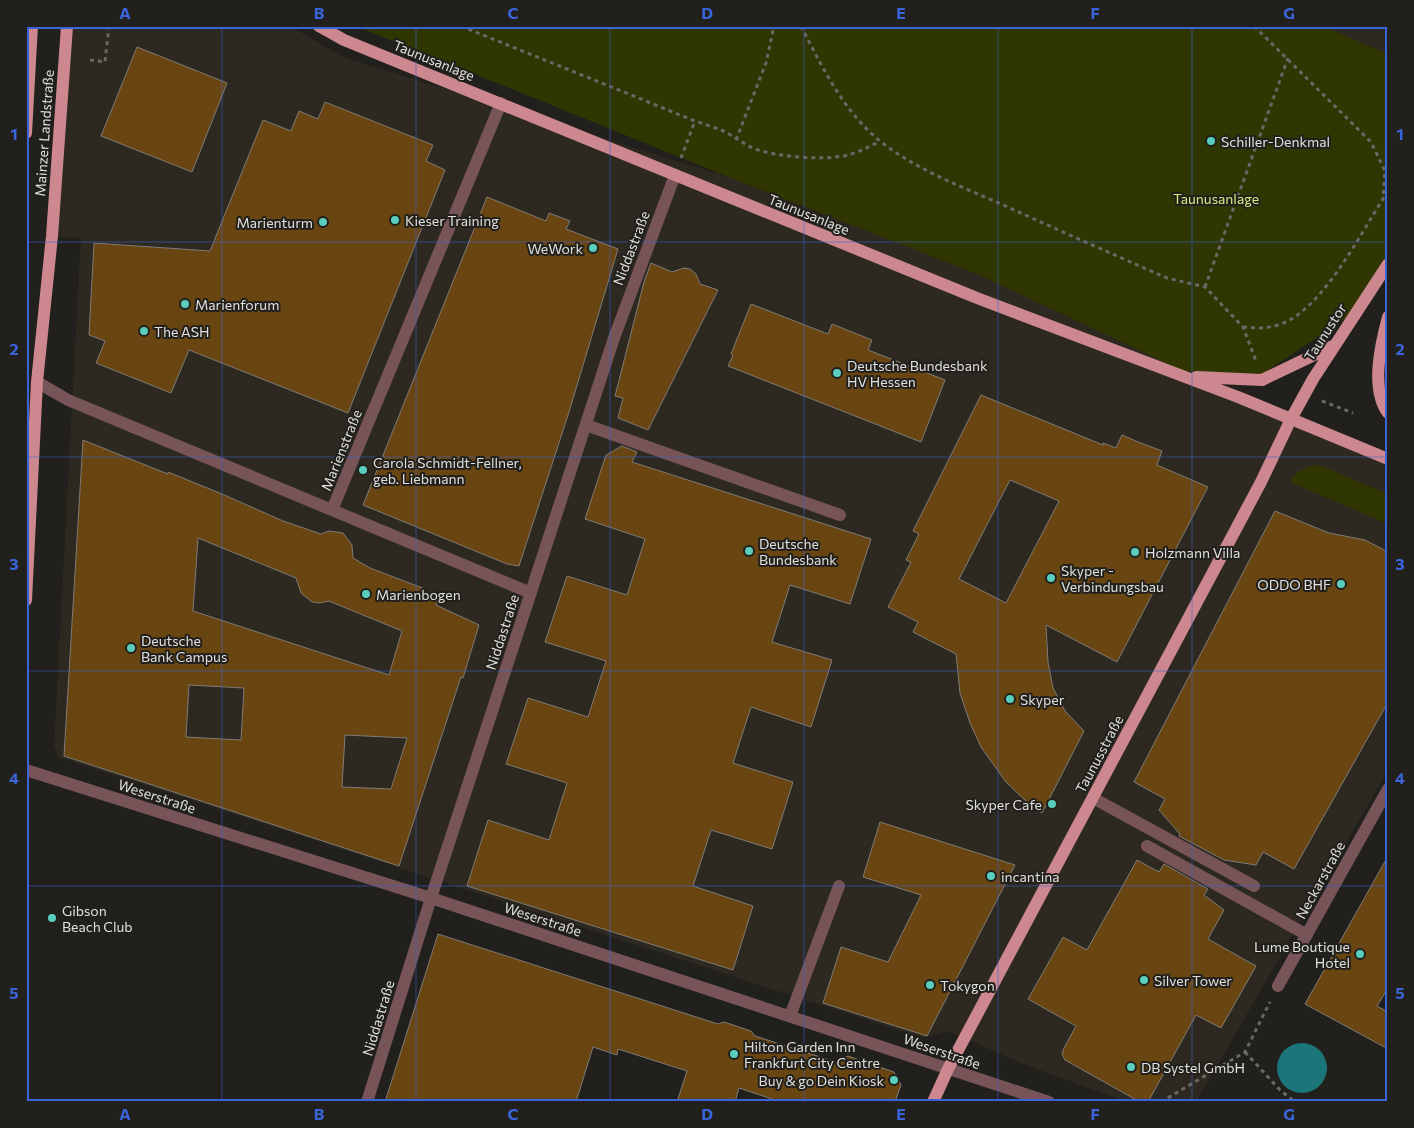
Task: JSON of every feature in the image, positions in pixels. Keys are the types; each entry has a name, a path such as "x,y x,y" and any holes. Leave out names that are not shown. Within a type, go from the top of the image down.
{"main road":[{"name":"Mainzer Landstraße","path":"26,133 32,26"},
{"name":"Mainzer Landstraße","path":"26,600 37,382 52,236 67,26"},
{"name":"Taunusanlage","path":"319,26 344,40 976,298 1184,376 1388,459"},
{"name":"Taunustor","path":"1291,419 1312,379 1388,264"},
{"path":"1388,317 1378,381 1384,407 1388,413"},
{"path":"1184,376 1262,380 1334,346"},
{"name":"Taunusstraße","path":"933,1102 948,1069 1261,482 1291,419"}],"street":[{"name":"Marienstraße","path":"37,382 68,400 332,510 501,103"},
{"name":"Niddastraße","path":"367,1102 431,898 586,424 635,278 675,175"},
{"path":"586,424 840,515"},
{"path":"332,510 531,593"},
{"name":"Weserstraße","path":"26,770 431,898 1049,1102"},
{"name":"Neckarstraße","path":"1278,986 1388,789"},
{"path":"1093,798 1254,886"},
{"path":"1147,846 1307,935"},
{"path":"790,1016 839,886"}],"path":[{"path":"90,60 105,62 109,26"},
{"path":"461,26 695,121 722,130 736,140 756,149 784,155 823,158 864,150 880,141"},
{"path":"736,140 766,63 774,26"},
{"path":"801,26 841,97 856,117 880,141 909,160 946,180 1167,278 1206,287 1243,327 1259,367"},
{"path":"1254,26 1372,142 1385,171 1383,199"},
{"path":"1206,287 1288,58"},
{"path":"675,175 695,121"},
{"path":"1243,327 1263,329 1280,325 1296,316 1314,300 1330,282 1383,199 1388,186"},
{"path":"1319,400 1353,413"},
{"path":"1162,1102 1245,1052 1278,986"},
{"path":"1245,1052 1280,1090 1295,1102"}],"shaded area":[{"path":"67,26 290,26 343,57 731,178 977,274 1183,371 1388,459 1388,770 1196,1102 1127,1102 1026,1065 948,1031 923,1038 58,757 54,746 81,238 52,236"},
{"path":"1323,26 1388,26 1388,54"}],"green space":[{"name":"Taunusanlage","path":"356,26 1323,26 1388,54 1388,263 1354,313 1262,374 1183,371 977,274 731,178"},
{"path":"1319,465 1388,494 1388,524 1290,482 1302,470"}],"water":[{"path":"1297,1043 1307,1043 1320,1050 1327,1063 1327,1073 1320,1086 1307,1093 1297,1093 1288,1089 1281,1082 1277,1073 1277,1063 1281,1054 1288,1047"}],"building":[{"path":"137,47 227,83 192,172 101,136"},
{"path":"325,102 433,145 426,161 445,170 348,413 189,350 171,393 96,363 105,341 89,335 94,243 210,251 263,120 291,131 299,111 318,119"},
{"path":"487,197 546,221 549,213 570,221 566,229 618,249 569,412 519,566 507,564 363,505"},
{"path":"651,263 672,272 684,268 690,269 696,274 700,284 718,290 648,430 618,418 623,398 615,396 644,282"},
{"name":"Deutsche Bundesbank HV Hessen","path":"751,304 828,334 832,324 872,340 868,350 945,380 921,442 728,366"},
{"path":"981,395 1103,445 1103,443 1116,448 1122,435 1162,451 1157,465 1208,487 1117,662 1046,625 1048,662 1053,688 1065,711 1084,731 1042,813 1028,803 1006,782 981,747 970,723 960,693 956,654 913,632 918,622 888,607 911,562 906,560 919,534 913,531","holes":["1010,480 1059,501 1006,603 959,579"]},
{"path":"83,440 168,474 168,472 283,521 321,534 329,531 343,533 352,545 353,558 370,568 425,589 424,591 439,598 436,605 479,625 463,678 461,677 399,866 64,756","holes":["198,538 296,578 301,593 312,602 329,601 402,631 389,675 193,611","189,685 244,688 241,740 186,737","345,735 407,738 391,789 342,787"]},
{"path":"622,446 637,452 632,462 871,539 850,604 790,585 772,642 832,660 811,727 751,707 733,763 793,782 772,849 711,830 693,886 753,906 733,970 467,886 488,820 549,840 567,783 506,764 528,698 588,717 606,661 545,642 567,576 627,595 645,539 585,519 606,455"},
{"path":"1275,511 1329,533 1365,540 1388,552 1388,702 1294,869 1263,852 1256,865 1224,860 1179,836 1180,834 1159,810 1165,799 1134,782"},
{"path":"880,822 1015,865 927,1036 823,1003 841,947 888,962 921,895 863,877"},
{"path":"1388,856 1388,988 1377,1006 1388,1012 1388,1049 1305,1004"},
{"name":"Silver Tower","path":"1137,860 1159,872 1164,864 1208,889 1204,895 1224,910 1208,939 1256,966 1221,1028 1196,1015 1148,1102 1140,1102 1065,1060 1062,1054 1076,1026 1028,999 1063,937 1087,950"},
{"path":"438,934 718,1024 724,1022 751,1031 755,1036 836,1062 848,1056 894,1072 901,1085 895,1102 781,1102 739,1088 735,1102 677,1102 687,1071 618,1049 617,1055 593,1047 576,1102 385,1102"}],"place":[{"name":"Schiller-Denkmal","path":"1211,141"},
{"name":"Kieser Training","path":"395,220"},
{"name":"Marienturm","path":"323,222"},
{"name":"WeWork","path":"593,248"},
{"name":"Marienforum","path":"185,304"},
{"name":"The ASH","path":"144,331"},
{"name":"Deutsche Bundesbank HV Hessen","path":"837,373"},
{"name":"Carola Schmidt-Fellner, geb. Liebmann","path":"363,470"},
{"name":"Deutsche Bundesbank","path":"749,551"},
{"name":"Holzmann Villa","path":"1135,552"},
{"name":"Skyper - Verbindungsbau","path":"1051,578"},
{"name":"ODDO BHF","path":"1341,584"},
{"name":"Marienbogen","path":"366,594"},
{"name":"Deutsche Bank Campus","path":"131,648"},
{"name":"Skyper","path":"1010,699"},
{"name":"Skyper Cafe","path":"1052,804"},
{"name":"incantina","path":"991,876"},
{"name":"Gibson Beach Club","path":"52,918"},
{"name":"Lume Boutique Hotel","path":"1360,954"},
{"name":"Silver Tower","path":"1144,980"},
{"name":"Tokygon","path":"930,985"},
{"name":"Hilton Garden Inn Frankfurt City Centre","path":"734,1054"},
{"name":"DB Systel GmbH","path":"1131,1067"},
{"name":"Buy & go Dein Kiosk","path":"894,1080"}]}
